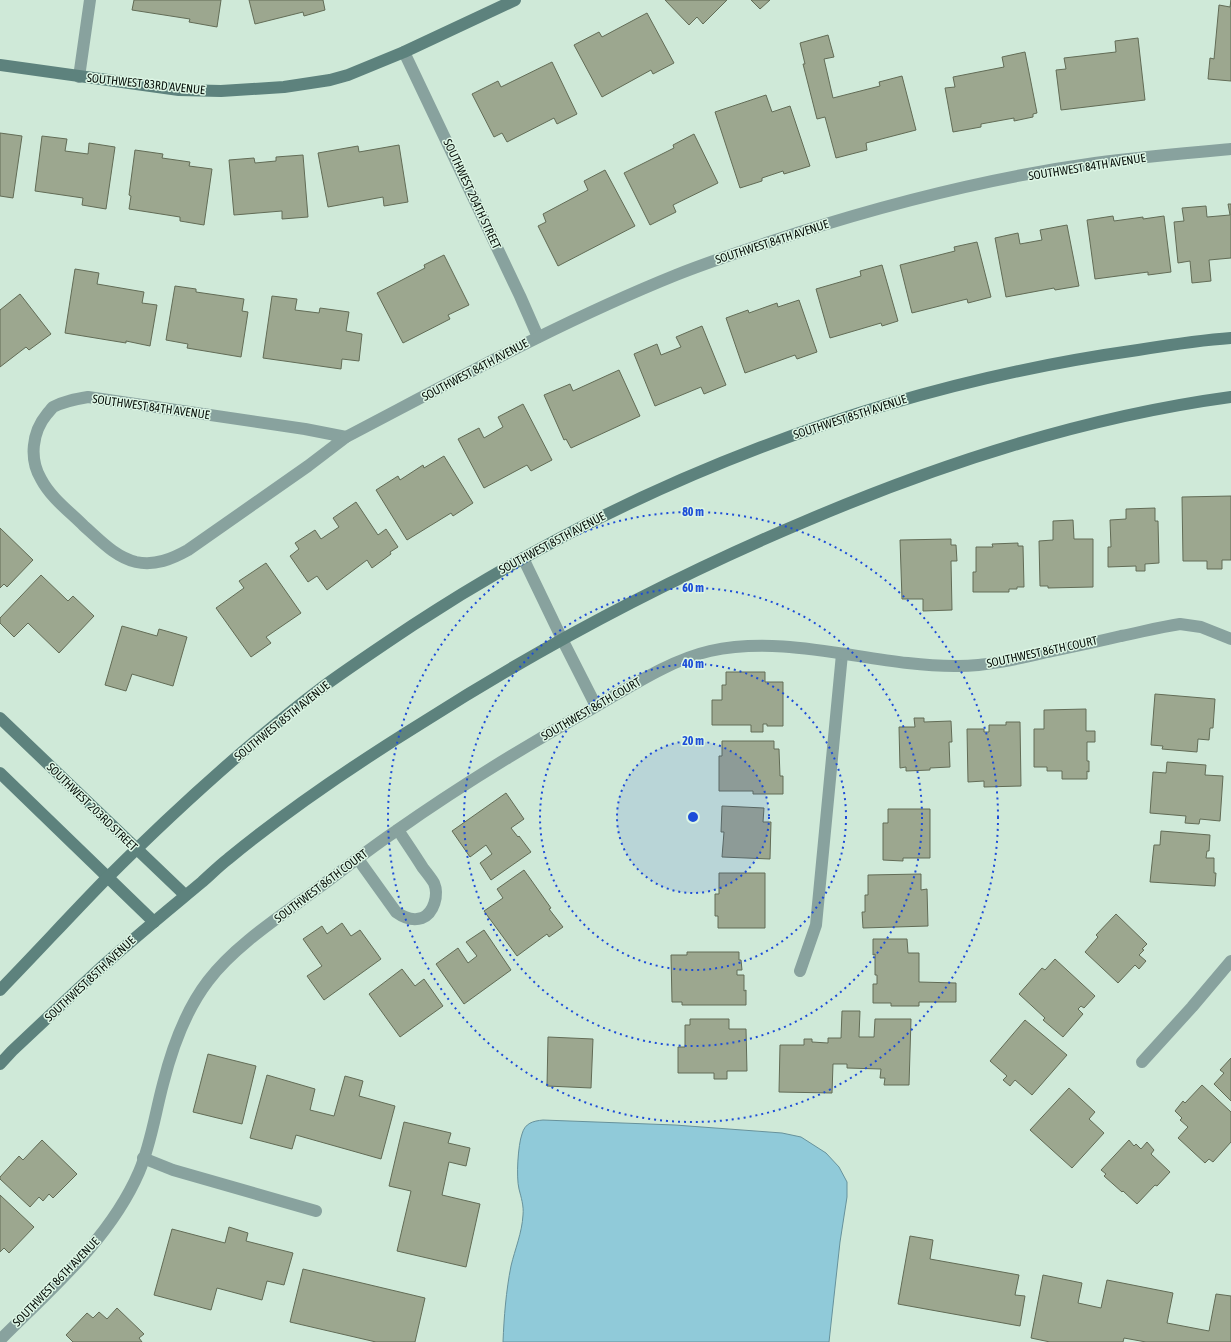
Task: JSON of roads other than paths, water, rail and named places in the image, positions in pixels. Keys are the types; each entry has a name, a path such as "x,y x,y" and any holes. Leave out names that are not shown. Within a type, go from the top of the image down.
{"street":[{"path":"79,76 90,0"},
{"name":"SOUTHWEST 83RD AVENUE","path":"0,65 179,90 215,91 284,87 330,80 348,75 404,52 515,0"},
{"name":"SOUTHWEST 204TH STREET","path":"404,52 538,337"},
{"name":"SOUTHWEST 84TH AVENUE","path":"346,437 290,427 88,397 72,399 52,408 39,425 34,447 34,456 35,467 49,492 103,543 117,554 137,562 161,562 174,558 188,550 308,466 346,437 538,337 586,314 678,274 762,244 910,200 1014,178 1093,164 1231,149"},
{"name":"SOUTHWEST 85TH AVENUE","path":"0,990 108,878 184,805 250,746 324,686 372,652 451,600 523,558 583,526 688,476 753,450 841,418 926,393 1019,370 1111,353 1231,338"},
{"name":"SOUTHWEST 85TH AVENUE","path":"0,1064 94,974 185,895 262,832 344,774 400,737 478,688 562,639 653,591 740,550 832,510 924,474 1018,442 1061,430 1154,409 1231,396"},
{"path":"523,558 596,706"},
{"name":"SOUTHWEST 86TH COURT","path":"143,1158 151,1135 163,1084 176,1040 197,997 221,965 276,919 398,830 518,752 596,706 691,656 729,647 768,645 912,664 974,666 1011,661 1180,624 1201,627 1231,639"},
{"path":"800,971 816,925 842,654"},
{"name":"SOUTHWEST 203RD STREET","path":"0,718 185,895"},
{"path":"0,773 154,922"},
{"path":"358,859 396,912 412,919 421,918 427,915 434,904 436,896 434,884 398,830"},
{"path":"1142,1062 1192,1008 1231,961"},
{"path":"143,1158 173,1170 316,1211"},
{"name":"SOUTHWEST 86TH AVENUE","path":"0,1340 83,1256 97,1239 131,1187 143,1158"}],"water":[{"path":"543,1120 675,1125 782,1133 801,1137 826,1153 839,1167 847,1182 847,1197 840,1242 829,1342 503,1342 509,1275 520,1235 523,1215 523,1205 518,1177 519,1146 525,1127 533,1122"}]}
